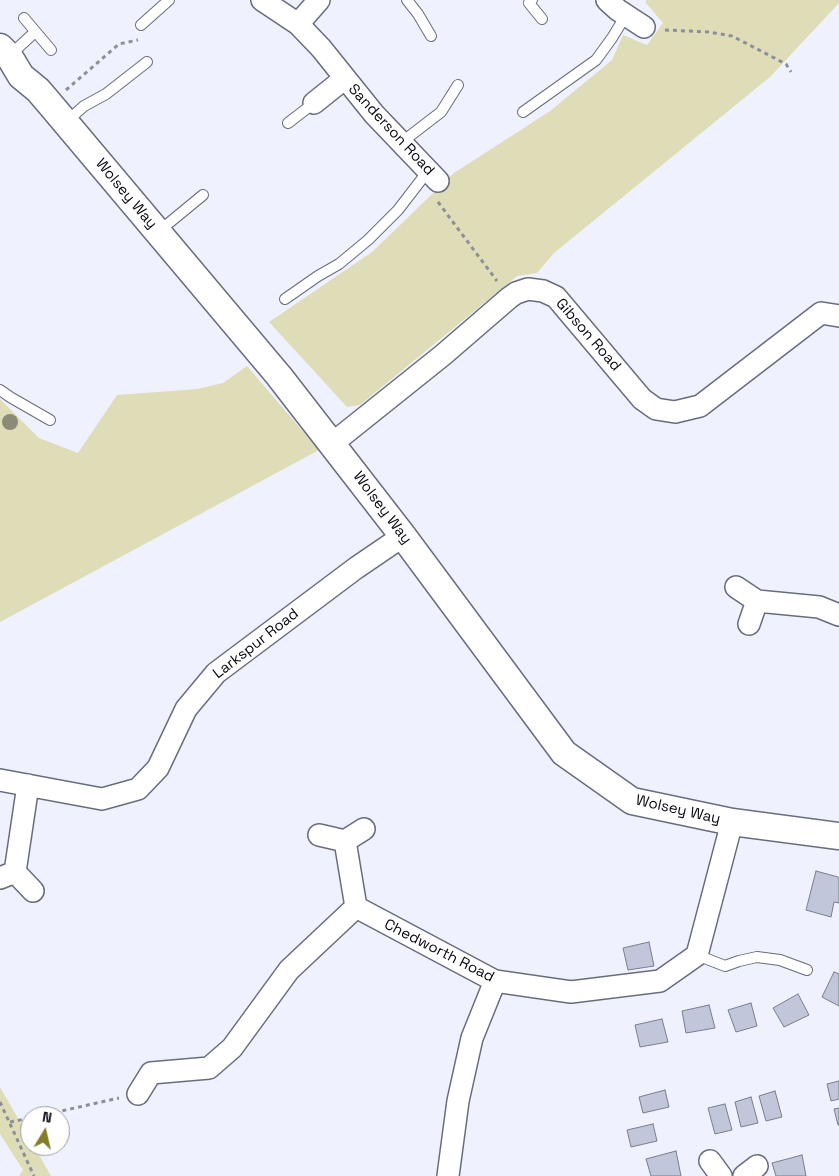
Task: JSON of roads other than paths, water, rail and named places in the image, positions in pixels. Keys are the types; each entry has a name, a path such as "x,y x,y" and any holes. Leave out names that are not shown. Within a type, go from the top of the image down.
{"street":[{"name":"Sanderson Road","path":"262,0 298,24 321,48 374,114 433,176"},
{"path":"298,24 319,0"},
{"path":"619,6 644,27"},
{"name":"Wolsey Way","path":"4,52 21,76 38,90 58,113 259,351 403,536 564,753 632,800 732,822 839,836"},
{"name":"Sanderson Road","path":"314,103 344,79"},
{"name":"Gibson Road","path":"332,443 444,355 516,292 528,289 556,297 642,399 656,409 675,412 700,406 830,314"},
{"name":"Larkspur Road","path":"0,780 102,799 138,789 158,768 186,709 216,673 356,568 403,536"},
{"path":"736,587 757,600 819,608 839,615"},
{"path":"749,624 757,600"},
{"path":"28,785 8,875 33,891"},
{"path":"697,955 732,822"},
{"path":"319,835 345,841 364,829"},
{"path":"138,1094 146,1065 209,1068 232,1048 289,970 356,907 345,841"},
{"name":"Chedworth Road","path":"356,907 495,981 570,992 660,981 697,955"},
{"path":"448,1176 458,1101 472,1038 495,981"}],"lane":[{"path":"141,25 169,0"},
{"path":"407,0 418,14 430,36"},
{"path":"532,0 529,3 542,19"},
{"path":"523,112 596,60 612,38 619,6"},
{"path":"24,18 51,50"},
{"path":"4,52 35,32"},
{"path":"58,113 84,106 106,94 147,62"},
{"path":"402,142 441,112 458,85"},
{"path":"288,123 314,103"},
{"path":"285,299 339,264 368,240 433,176"},
{"path":"158,232 203,195"},
{"path":"0,390 50,420"},
{"path":"697,955 725,966 757,957 780,960 807,970"}]}
